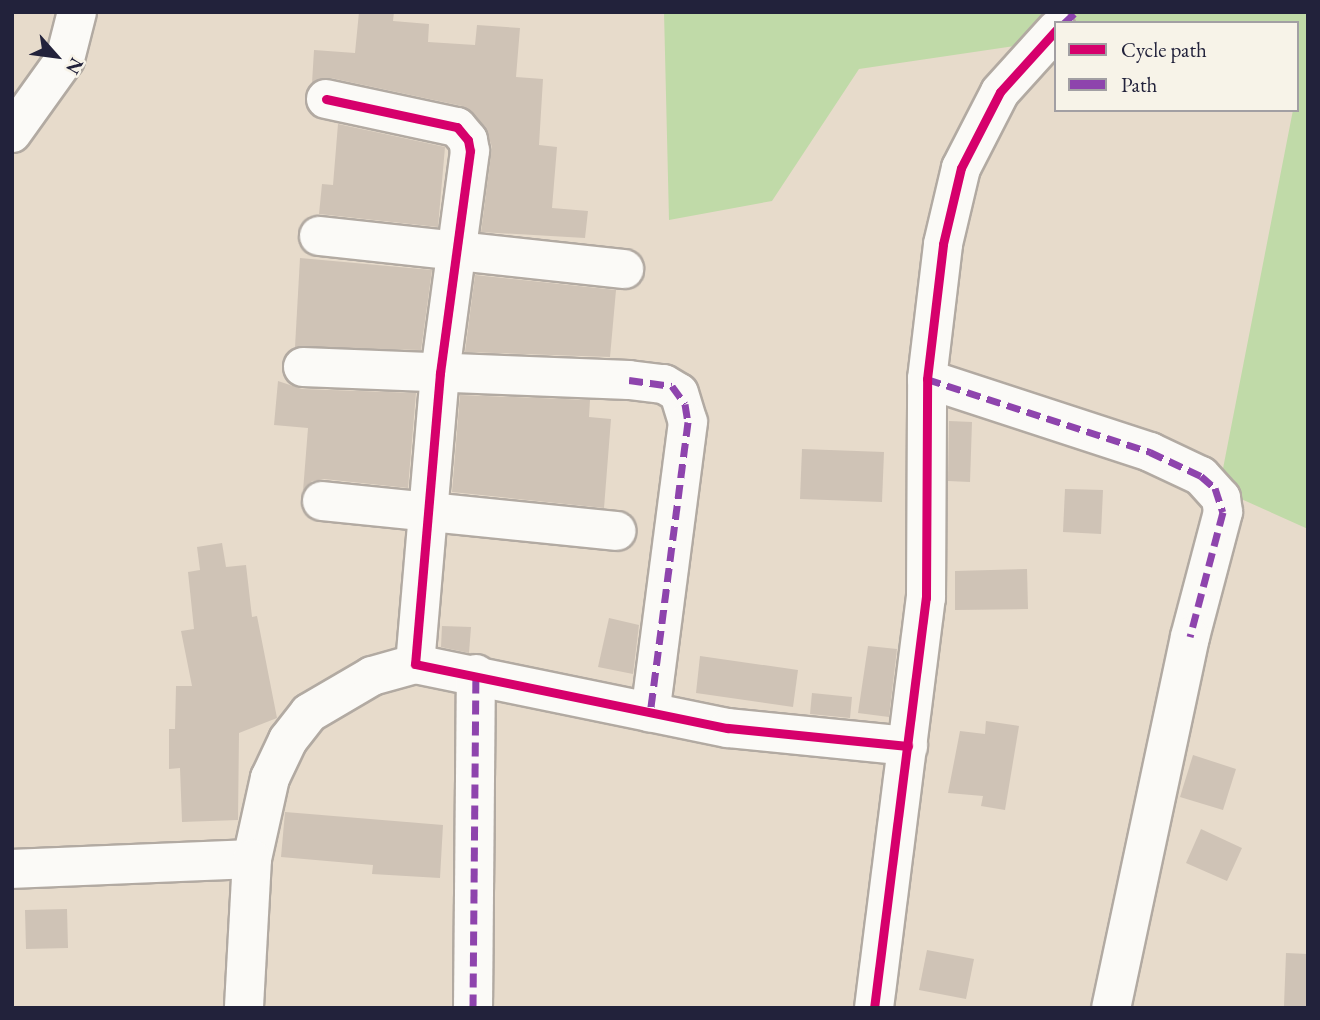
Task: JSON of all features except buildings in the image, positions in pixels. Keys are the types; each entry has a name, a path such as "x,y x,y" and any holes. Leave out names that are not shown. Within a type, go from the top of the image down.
{"street":[{"path":"12,133 65,58 76,12"},
{"path":"874,1008 926,598 927,379 943,244 961,168 1000,92 1054,32"},
{"path":"326,99 446,124 463,133 470,151 440,373 431,512 415,664"},
{"path":"319,236 457,248 624,269"},
{"path":"303,367 629,380 664,384 679,393 688,422 650,713"},
{"path":"927,379 1150,452 1201,476 1221,498 1220,522 1189,637 1111,1008"},
{"path":"322,501 615,531"},
{"path":"244,1008 252,859 270,778 288,740 309,713 372,676 415,664 475,674 650,713 753,731 908,746"},
{"path":"473,1008 475,674"},
{"path":"12,869 252,859"}],"green space":[{"path":"664,12 1308,12 1308,529 1219,489 1293,112 1299,112 1299,21 1054,21 1054,40 859,69 772,201 669,220"}],"marked path":[{"path":"1066,21 1076,12"},
{"path":"928,374 927,379 1150,452 1201,476 1215,488 1223,512 1190,637"},
{"path":"629,380 672,386 685,404 688,422 650,713"},
{"path":"473,1008 476,674"}],"cycle path":[{"path":"874,1008 926,598 927,379 943,244 961,168 1000,92 1054,32"},
{"path":"326,99 457,127 468,140 470,151 440,373 415,664 728,728 908,746"}]}
